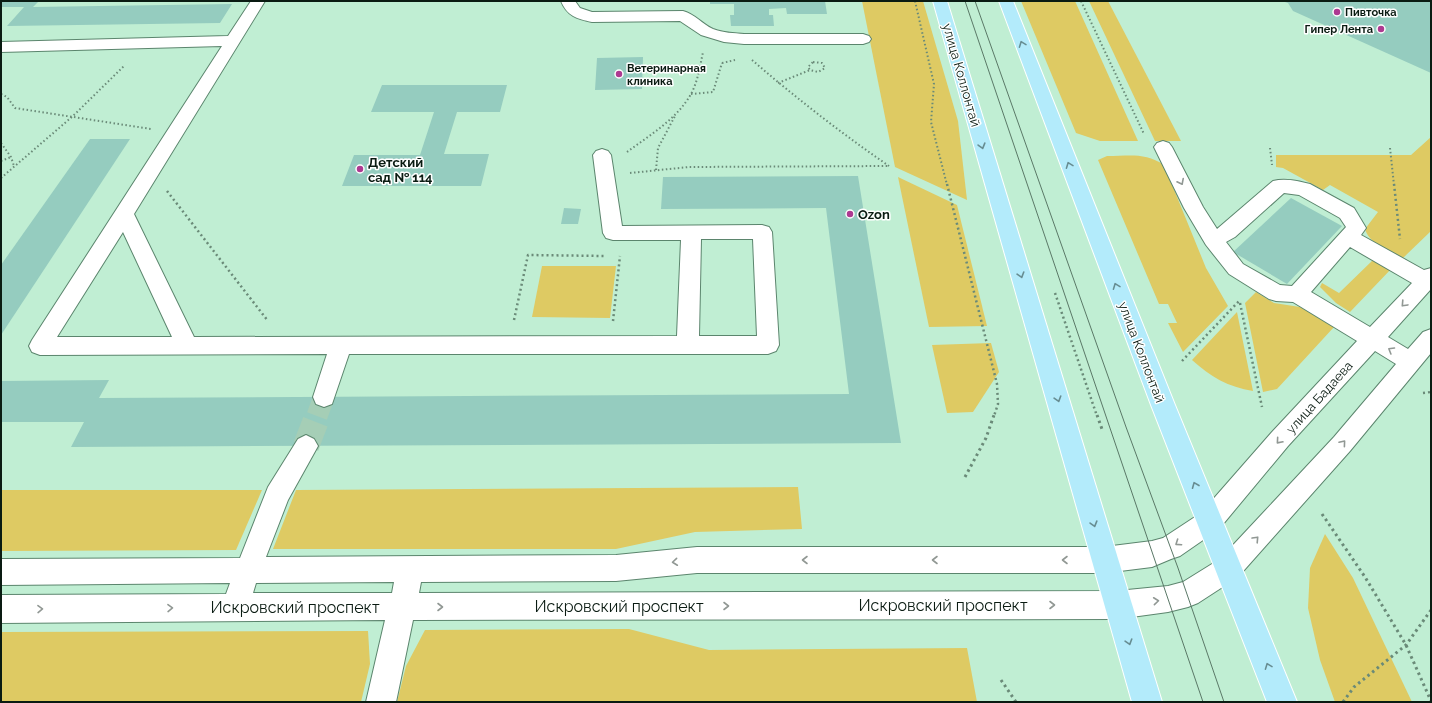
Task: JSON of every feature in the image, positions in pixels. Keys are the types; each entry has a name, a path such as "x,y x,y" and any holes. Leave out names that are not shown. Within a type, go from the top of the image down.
{"main road":[{"name":"улица Коллонтай","path":"940,1 1117,605 1147,702"},
{"name":"улица Коллонтай","path":"1006,1 1157,391 1282,702"}],"street":[{"path":"258,1 40,346 768,345 762,232 613,234 603,167"},
{"path":"568,1 570,9 579,15 592,17 683,9 707,32 724,37 744,39 863,40"},
{"path":"1,47 234,41"},
{"path":"1155,143 1213,240 1236,269 1276,293 1297,294 1411,362"},
{"path":"1213,240 1228,232 1280,186 1303,189 1347,213 1356,228 1297,294"},
{"path":"124,214 187,346"},
{"path":"688,345 691,232"},
{"path":"1348,237 1404,268 1429,278"},
{"name":"улица Бадаева","path":"1210,521 1280,439 1429,278"},
{"path":"1229,568 1306,485 1431,338"},
{"path":"324,396 342,346"},
{"path":"234,607 277,495 306,446"},
{"path":"1,572 616,568 697,560 1104,560 1152,554 1171,547 1210,521"},
{"name":"Искровский проспект","path":"1,609 1117,605 1168,600 1188,594 1229,568"},
{"path":"381,702 410,570"}],"path":[{"path":"915,1 934,84 931,122 997,384 998,404 986,438 965,477"},
{"path":"1082,1 1155,143"},
{"path":"656,170 658,148 677,114 691,94 698,77 707,32"},
{"path":"603,167 656,170 689,167 889,166 842,134 778,83 724,37"},
{"path":"778,83 810,70 822,70 825,68 824,65 813,62 809,64 808,67 810,70"},
{"path":"691,94 713,92 722,63"},
{"path":"1,178 73,116 126,65"},
{"path":"1,94 7,97 16,108 176,133"},
{"path":"603,167 677,114"},
{"path":"1,143 11,157 14,166"},
{"path":"1390,148 1404,268"},
{"path":"1,161 11,157"},
{"path":"166,190 286,346"},
{"path":"610,345 620,256 646,233"},
{"path":"497,345 514,320 528,255 620,256"},
{"path":"1182,362 1240,302 1248,277"},
{"path":"1055,292 1103,432"},
{"path":"1240,302 1262,407"},
{"path":"1423,393 1431,392"},
{"path":"1322,514 1365,577 1406,645 1431,701"},
{"path":"1343,702 1354,687 1406,645 1431,610"},
{"path":"1001,680 1016,702"}],"shaded area":[{"path":"862,1 923,1 958,121 967,200 895,167"},
{"path":"1021,1 1075,1 1138,141 1100,141 1076,133"},
{"path":"1089,1 1108,1 1181,141 1155,141"},
{"path":"1431,137 1431,231 1403,258 1375,243 1367,234 1365,229 1378,212 1330,185 1323,190 1283,168 1276,167 1276,155 1411,155"},
{"path":"1107,156 1143,156 1164,165 1206,268 1228,306 1183,352 1168,323 1177,323 1168,304 1159,304 1098,160"},
{"path":"898,177 957,205 987,326 929,327"},
{"path":"1374,259 1392,268 1350,312 1336,303 1320,287 1322,283 1339,293"},
{"path":"542,266 616,266 610,318 532,317"},
{"path":"1256,292 1274,303 1300,307 1334,327 1277,389 1263,392 1245,303"},
{"path":"1237,312 1253,391 1236,387 1220,380 1192,360"},
{"path":"991,343 999,372 973,412 947,413 932,345"},
{"path":"798,487 802,529 695,532 616,549 273,549 296,490"},
{"path":"1,490 262,490 236,550 1,551"},
{"path":"1325,534 1353,578 1412,702 1335,702 1320,660 1308,608 1310,568"},
{"path":"629,629 709,650 967,648 977,702 397,702 406,666 425,630"},
{"path":"368,631 370,664 361,702 1,702 1,632"}],"building":[{"path":"1,1 39,1 33,7 232,4 220,23 7,26 24,7 1,7"},
{"path":"710,1 825,1 827,14 787,14 786,8 769,9 769,15 773,15 774,26 731,26 730,15 734,15 734,4 710,4"},
{"name":"Гипер Лента","path":"1282,1 1431,1 1431,73 1293,11 1288,3"},
{"name":"Ветеринарная клиника","path":"643,57 642,89 595,90 597,58"},
{"path":"382,85 507,85 500,112 457,112 444,154 489,154 481,186 342,186 354,155 420,155 434,112 371,112"},
{"path":"90,139 130,139 1,335 1,265"},
{"path":"858,176 901,443 71,447 84,422 1,422 1,381 109,380 99,398 849,394 826,208 661,209 663,177"},
{"path":"1291,198 1342,226 1287,284 1233,252"},
{"path":"564,208 581,209 578,224 561,224"}],"tunnel":[{"path":"317,416 324,397"},
{"path":"306,446 318,415"}],"tram line":[{"path":"965,1 1203,702"},
{"path":"975,1 1126,427 1178,568 1224,702"}],"place":[{"name":"Пивточка","path":"1337,12"},
{"name":"Гипер Лента","path":"1381,29"},
{"name":"Ветеринарная клиника","path":"619,74"},
{"name":"Детский сад № 114","path":"360,169"},
{"name":"Ozon","path":"850,214"}]}
